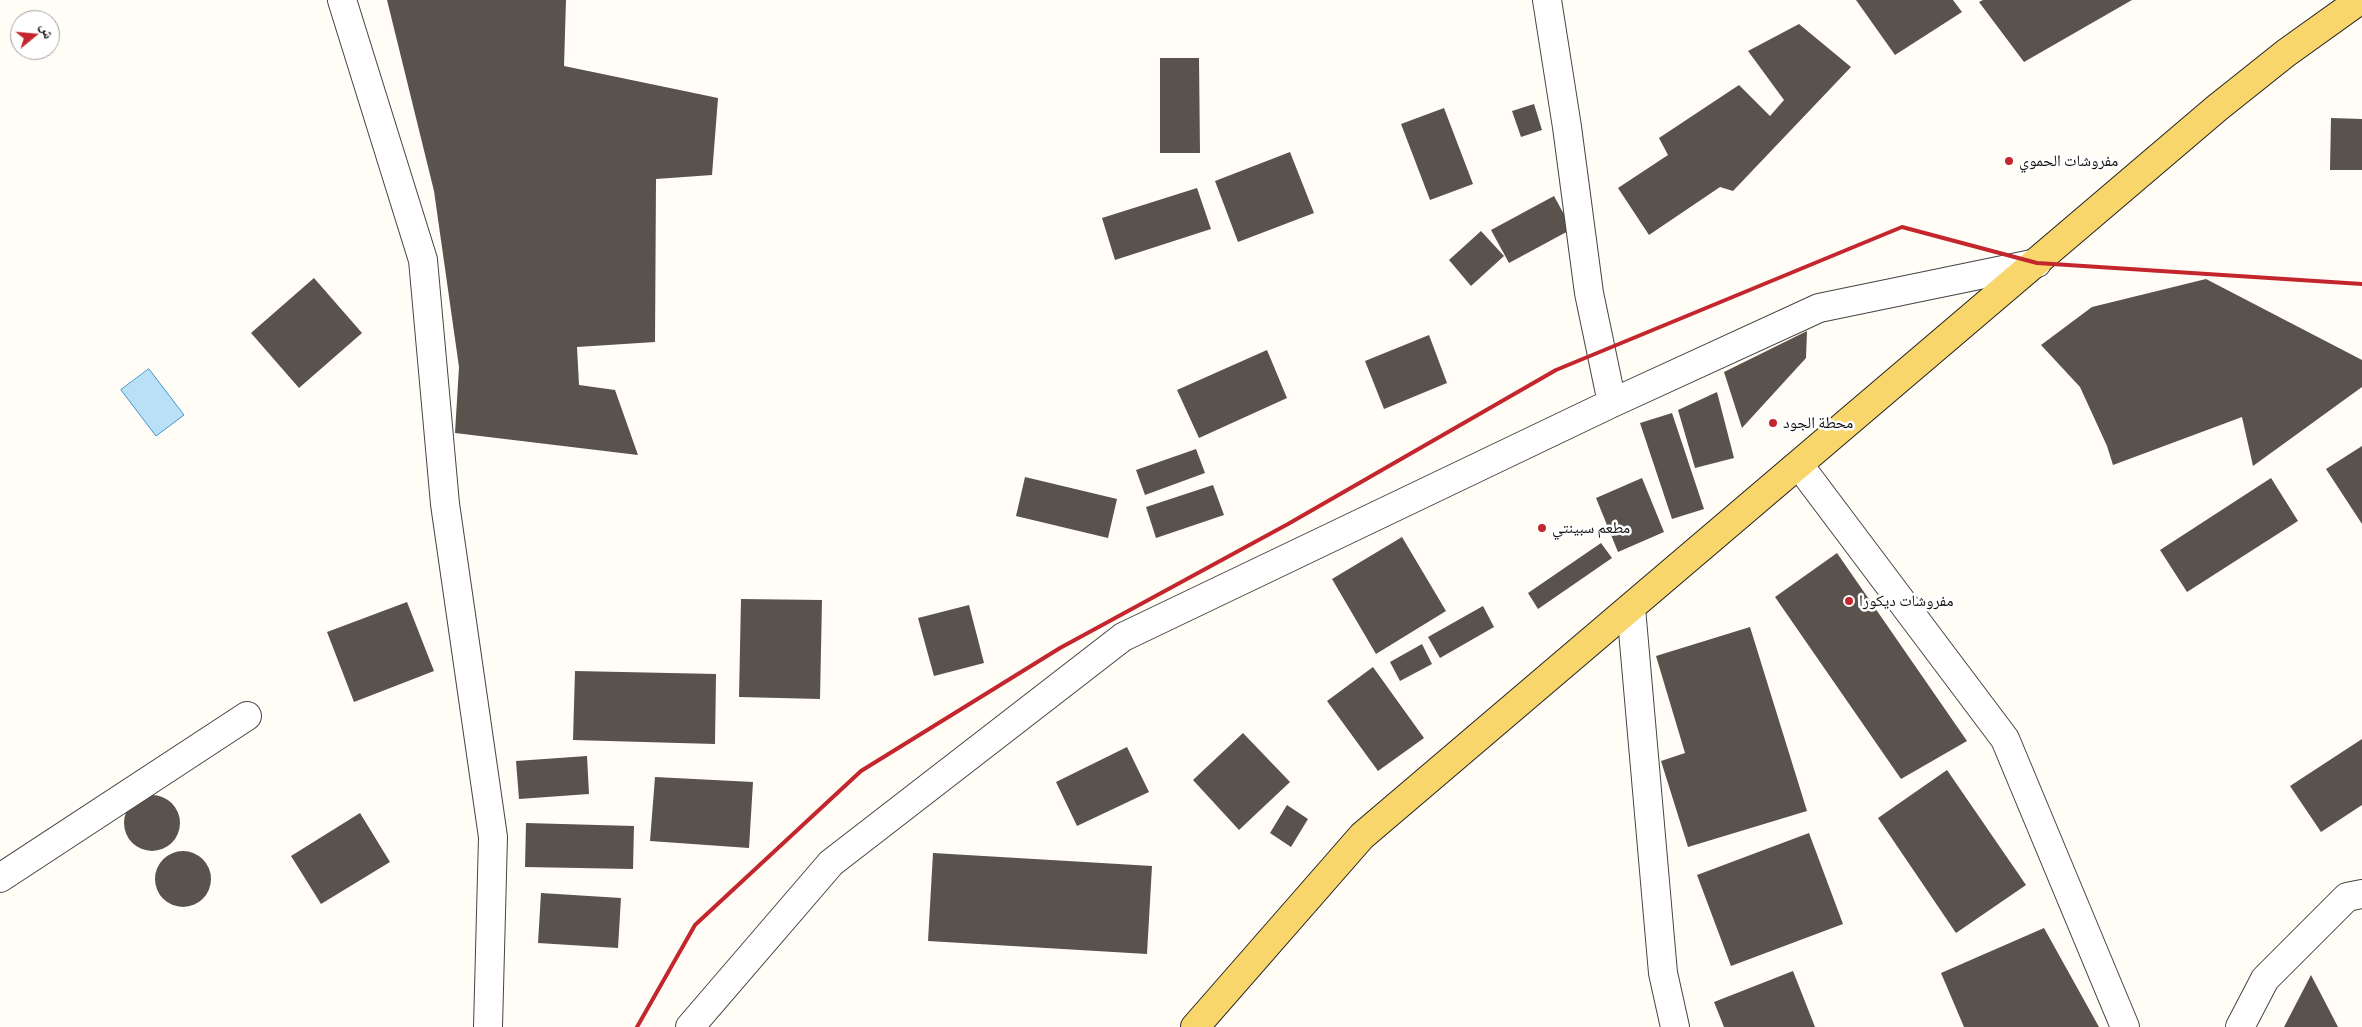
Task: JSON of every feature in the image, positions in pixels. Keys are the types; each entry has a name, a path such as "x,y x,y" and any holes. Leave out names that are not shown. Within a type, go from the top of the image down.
{"main road":[{"path":"1196,1027 1362,836 2217,108 2286,53 2360,0"}],"street":[{"path":"342,0 423,260 445,504 494,837 488,1027"},
{"path":"1547,0 1568,126 1589,293 1612,403"},
{"path":"690,1027 831,863 1123,637 1612,403 1819,308 2037,263"},
{"path":"1799,465 2005,739 2125,1027"},
{"path":"1631,608 1663,973 1675,1027"},
{"path":"0,878 247,716"},
{"path":"2240,1027 2265,979 2347,897 2362,894"}],"water":[{"path":"149,369 184,415 156,436 121,390"}],"building":[{"path":"387,0 566,0 564,66 718,98 712,175 656,179 655,342 577,347 579,385 615,390 638,455 455,433 459,367 434,191"},
{"path":"1856,0 1953,0 1962,12 1895,55"},
{"path":"1983,0 2132,0 2024,62 1979,2"},
{"path":"1799,24 1851,67 1733,191 1720,187 1649,235 1618,188 1668,155 1659,138 1739,85 1770,116 1784,100 1748,51"},
{"path":"1160,58 1199,58 1200,153 1160,153"},
{"path":"1534,104 1542,130 1521,137 1512,111"},
{"path":"1444,108 1473,184 1430,200 1401,124"},
{"path":"2331,118 2362,119 2362,170 2330,170"},
{"path":"1290,152 1314,213 1238,242 1215,181"},
{"path":"1197,188 1211,229 1115,260 1102,218"},
{"path":"1554,196 1572,229 1509,263 1491,230"},
{"path":"1481,231 1504,256 1471,286 1449,260"},
{"path":"314,278 362,333 299,388 251,333"},
{"path":"2206,279 2362,360 2362,387 2253,466 2242,417 2113,465 2107,446 2080,387 2041,345 2092,307"},
{"path":"1807,331 1806,358 1742,428 1724,372"},
{"path":"1429,335 1447,383 1384,409 1365,361"},
{"path":"1267,350 1287,398 1199,438 1177,390"},
{"path":"1717,392 1734,458 1695,468 1678,410"},
{"path":"1672,413 1704,509 1672,519 1640,423"},
{"path":"2362,446 2362,524 2326,469"},
{"path":"1196,449 1205,473 1145,495 1136,470"},
{"path":"1025,477 1117,499 1108,538 1016,516"},
{"path":"1642,478 1664,532 1618,552 1596,498"},
{"path":"2271,478 2298,521 2187,592 2160,550"},
{"path":"1213,485 1224,515 1156,538 1146,507"},
{"path":"1402,537 1446,611 1376,654 1332,579"},
{"path":"1601,543 1612,558 1538,609 1528,593"},
{"path":"1837,553 1967,741 1901,779 1775,597"},
{"path":"741,599 822,600 820,699 739,697"},
{"path":"407,602 434,671 354,702 327,632"},
{"path":"969,605 984,663 934,676 918,618"},
{"path":"1483,606 1494,627 1440,658 1428,637"},
{"path":"1750,627 1807,811 1688,847 1661,761 1685,753 1656,656"},
{"path":"1422,644 1432,664 1400,681 1390,662"},
{"path":"1373,667 1424,738 1378,771 1327,701"},
{"path":"575,671 716,674 715,744 573,740"},
{"path":"1243,733 1290,782 1239,830 1193,780"},
{"path":"2362,739 2362,805 2321,832 2290,786"},
{"path":"1127,747 1149,792 1077,826 1056,782"},
{"path":"587,756 589,794 519,799 516,761"},
{"path":"1947,770 2026,885 1956,933 1878,818"},
{"path":"655,777 753,782 749,848 650,841"},
{"path":"152,795 163,797 172,803 178,812 180,823 178,834 172,843 163,849 152,851 141,849 132,843 126,834 124,823 126,812 132,803 141,797"},
{"path":"1287,805 1308,819 1291,847 1270,833"},
{"path":"360,813 390,862 321,904 291,856"},
{"path":"526,823 634,826 633,869 525,867"},
{"path":"1809,833 1843,924 1731,966 1697,875"},
{"path":"177,851 189,851 203,859 211,873 209,890 203,899 189,907 177,907 167,902 160,895 155,885 155,873 160,863 167,856"},
{"path":"933,853 1152,866 1147,954 928,941"},
{"path":"541,893 621,898 618,948 538,943"},
{"path":"2044,928 2099,1027 1964,1027 1941,973"},
{"path":"1793,971 1815,1027 1724,1027 1714,1002"},
{"path":"2311,975 2338,1027 2284,1027"}],"railway":[{"path":"637,1027 695,925 861,771 1060,648 1288,524 1556,370 1902,227 2037,263 2362,284"}],"place":[{"name":"مفروشات الحموي","path":"2009,161"},
{"name":"محطة الجود","path":"1773,423"},
{"name":"مطعم سبينتي","path":"1542,528"},
{"name":"مفروشات ديكورا","path":"1849,601"}]}
